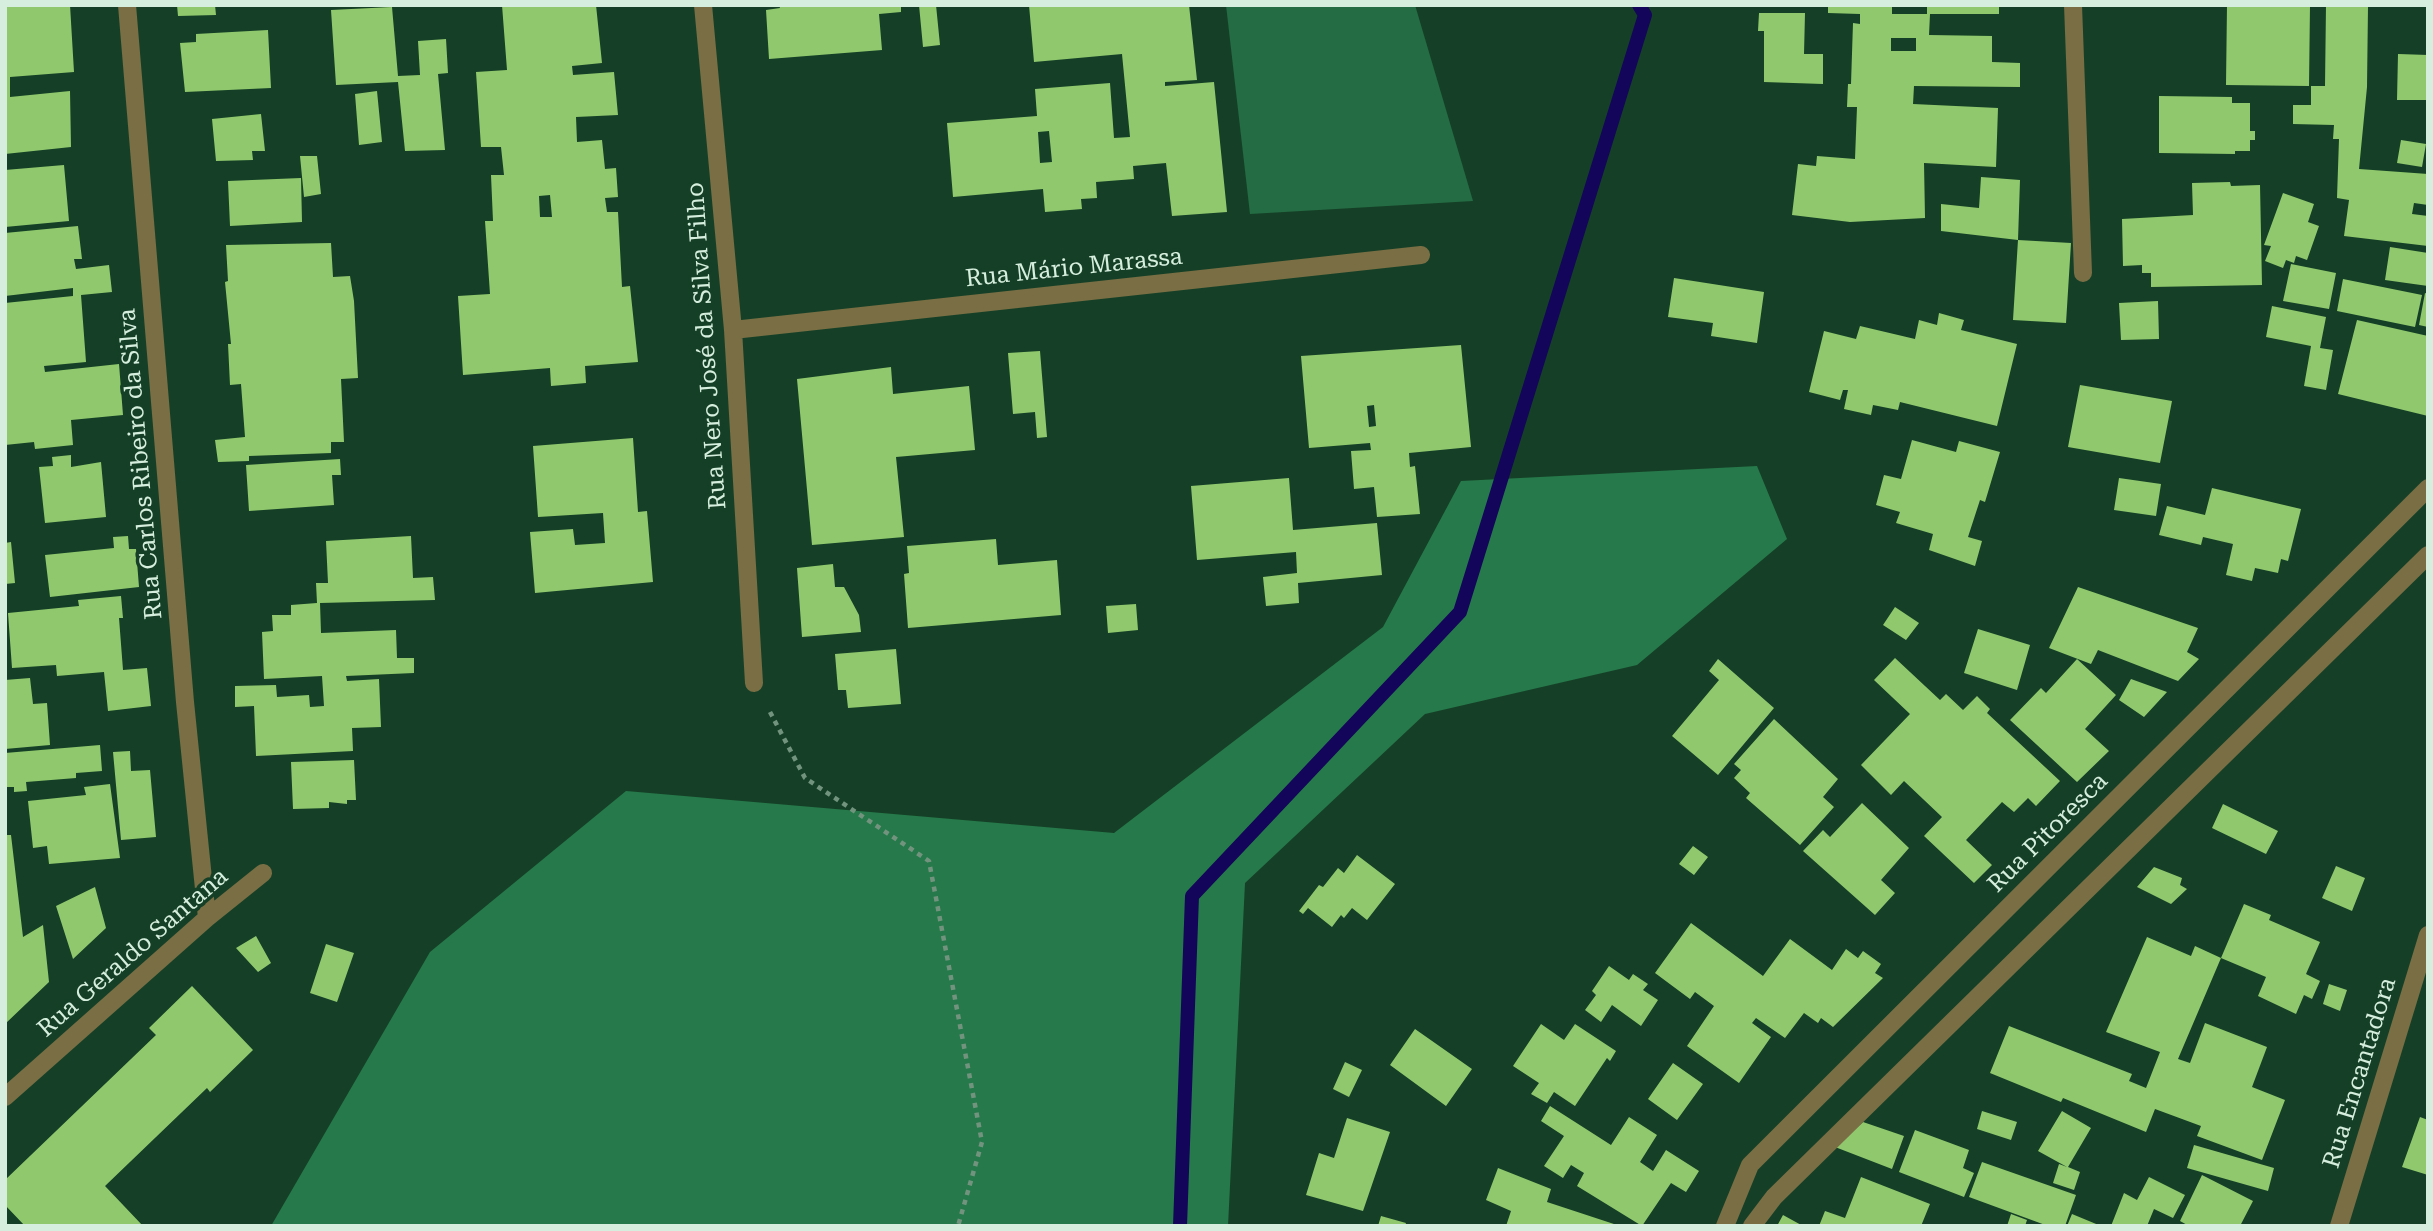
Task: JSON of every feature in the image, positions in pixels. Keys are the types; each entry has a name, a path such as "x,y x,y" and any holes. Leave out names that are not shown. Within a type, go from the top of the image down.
{"street":[{"name":"Rua Carlos Ribeiro da Silva","path":"127,5 185,702 208,918"},
{"name":"Rua Nero José da Silva Filho","path":"703,5 733,330 754,683"},
{"path":"2073,5 2083,273"},
{"name":"Rua Mário Marassa","path":"733,330 1421,255"},
{"name":"Rua Pitoresca","path":"1726,1226 1750,1165 2428,488"},
{"path":"1752,1226 1774,1197 2428,555"},
{"name":"Rua Geraldo Santana","path":"5,1097 263,873"},
{"name":"Rua Encantadora","path":"2339,1226 2428,935"}],"path":[{"path":"754,683 805,778 929,861 982,1142 958,1226"}],"green space":[{"path":"1226,5 1415,5 1473,201 1250,214"},
{"path":"1757,466 1787,539 1637,665 1425,714 1245,883 1228,1226 271,1226 430,952 626,791 1114,833 1383,627 1461,481"}],"building":[{"path":"5,5 70,5 74,72 10,77 10,97 70,91 71,147 5,154"},
{"path":"177,5 215,5 216,15 178,16"},
{"path":"502,5 596,5 602,63 572,66 573,75 614,72 618,115 576,117 577,142 602,140 605,169 616,168 618,197 605,198 607,212 618,212 622,287 630,286 638,362 585,366 586,383 551,386 550,368 463,375 458,296 490,294 485,221 493,221 491,175 504,175 501,147 481,147 476,72 507,70","holes":["550,195 552,217 540,217 539,196"]},
{"path":"779,5 901,5 901,12 879,14 882,50 769,59 766,10 780,8"},
{"path":"919,5 936,5 940,45 923,47"},
{"path":"1029,5 1189,5 1197,80 1165,82 1165,86 1214,82 1227,212 1172,216 1166,163 1133,166 1134,179 1096,182 1097,198 1081,199 1082,209 1045,212 1043,189 953,197 947,123 1037,116 1035,89 1110,83 1114,138 1130,137 1122,54 1034,62","holes":["1049,131 1052,162 1040,163 1038,132"]},
{"path":"1828,5 1892,5 1892,14 1927,14 1927,5 1999,5 1999,14 1930,14 1929,35 1992,36 1992,62 2020,63 2020,87 1914,86 1913,104 1998,108 1996,167 1924,163 1925,218 1850,222 1792,215 1798,164 1816,166 1817,156 1855,159 1857,107 1847,107 1848,84 1851,84 1853,23 1860,24 1860,14 1828,13","holes":["1891,38 1916,38 1916,51 1891,51"]},
{"path":"2227,5 2310,5 2309,86 2226,85"},
{"path":"2326,5 2368,6 2367,87 2359,169 2428,174 2428,205 2414,203 2412,214 2428,216 2428,246 2344,236 2349,200 2337,198 2339,139 2333,139 2334,125 2293,124 2293,105 2311,105 2311,86 2325,86"},
{"path":"392,7 398,76 420,75 418,41 446,39 448,73 438,74 445,150 405,151 398,82 336,85 331,10"},
{"path":"1759,13 1805,13 1804,54 1823,54 1823,84 1764,82 1764,31 1758,31"},
{"path":"268,30 271,88 185,92 180,43 196,42 196,34"},
{"path":"2398,54 2428,55 2427,100 2397,100"},
{"path":"377,91 382,142 359,145 355,94"},
{"path":"2159,96 2232,97 2232,103 2250,103 2250,131 2255,131 2255,140 2250,140 2250,151 2235,151 2235,154 2159,153"},
{"path":"261,114 265,151 252,151 253,160 216,161 212,119"},
{"path":"2401,140 2426,144 2422,167 2397,163"},
{"path":"300,156 317,156 321,194 304,197"},
{"path":"64,165 69,221 5,227 5,170"},
{"path":"1981,177 2020,180 2018,240 1941,231 1941,204 1979,208"},
{"path":"301,178 302,222 230,226 228,181"},
{"path":"2230,182 2231,186 2260,185 2262,285 2151,287 2151,273 2142,273 2142,265 2123,266 2122,219 2193,215 2192,183"},
{"path":"2283,193 2314,204 2308,222 2319,226 2307,260 2296,256 2294,263 2286,260 2283,268 2265,261 2271,246 2264,245"},
{"path":"78,226 82,259 74,259 76,269 109,265 112,292 81,295 86,362 44,366 45,372 119,364 123,415 71,420 73,445 35,449 34,442 5,445 5,303 73,296 73,288 5,296 5,233"},
{"path":"2018,240 2071,243 2066,323 2013,320"},
{"path":"331,243 333,277 350,276 354,301 358,378 341,379 344,442 331,442 331,453 249,456 249,461 218,462 215,440 245,437 241,384 230,385 228,344 231,344 225,282 228,281 226,245"},
{"path":"2390,247 2428,253 2428,286 2385,280"},
{"path":"2291,264 2336,273 2329,309 2283,301"},
{"path":"1674,278 1764,292 1757,343 1711,336 1713,323 1668,317"},
{"path":"2343,279 2422,295 2415,327 2337,311"},
{"path":"2425,293 2428,294 2428,327 2419,325"},
{"path":"2158,301 2159,339 2121,340 2119,303"},
{"path":"2272,306 2326,317 2320,348 2333,350 2326,390 2304,386 2311,346 2266,337"},
{"path":"1939,313 1964,320 1961,330 2017,344 1997,426 1900,402 1898,410 1873,405 1871,415 1844,409 1848,390 1843,390 1840,400 1809,392 1824,331 1856,339 1860,326 1915,339 1919,320 1937,325"},
{"path":"2357,320 2428,336 2428,416 2338,394"},
{"path":"1461,345 1471,447 1409,453 1410,467 1415,466 1420,514 1377,517 1374,487 1354,489 1351,451 1371,450 1370,443 1309,448 1301,356","holes":["1374,405 1376,426 1369,427 1367,406"]},
{"path":"1040,351 1047,437 1037,438 1035,412 1013,414 1008,353"},
{"path":"891,367 893,394 969,386 975,450 896,457 904,537 812,545 797,379"},
{"path":"2080,385 2172,401 2160,463 2068,447"},
{"path":"633,438 638,512 647,511 653,582 535,593 530,532 573,529 575,545 605,543 603,513 538,517 533,446"},
{"path":"1912,440 1956,452 1959,441 2000,452 1985,502 1980,500 1968,537 1982,541 1975,566 1929,550 1933,534 1896,523 1900,512 1876,505 1884,475 1901,479"},
{"path":"71,455 71,467 101,462 106,517 45,523 39,467 53,466 52,457"},
{"path":"340,459 341,475 332,475 334,505 249,511 246,465"},
{"path":"1289,478 1293,530 1377,523 1382,575 1298,583 1299,603 1266,606 1263,577 1297,573 1296,552 1197,560 1191,486"},
{"path":"2119,478 2161,484 2156,516 2114,510"},
{"path":"2212,488 2301,509 2288,561 2281,559 2278,573 2255,568 2252,581 2226,575 2233,544 2203,537 2201,545 2159,535 2167,506 2205,515"},
{"path":"128,536 129,549 136,549 139,587 50,597 45,555 114,548 113,537"},
{"path":"411,536 413,578 433,577 435,600 320,603 321,633 396,630 397,658 414,658 414,673 346,676 347,681 379,679 381,727 352,728 353,751 256,756 254,706 235,707 235,686 276,685 277,697 309,695 310,707 324,706 322,676 264,679 262,632 273,631 272,615 291,615 291,605 317,603 316,583 328,583 326,541"},
{"path":"996,539 998,565 1057,560 1061,615 908,628 904,574 909,573 907,546"},
{"path":"11,542 15,583 5,584 5,543"},
{"path":"833,564 835,587 844,587 859,615 861,632 802,637 797,568"},
{"path":"2078,587 2198,628 2187,652 2199,659 2178,681 2098,650 2091,664 2049,648"},
{"path":"121,596 123,618 119,618 123,670 147,668 151,706 108,711 104,672 57,676 56,665 12,668 8,613 79,606 78,600"},
{"path":"1136,604 1138,630 1108,633 1106,606"},
{"path":"1895,607 1919,623 1906,640 1883,625"},
{"path":"1978,629 2030,645 2017,690 1964,673"},
{"path":"896,649 901,704 848,708 846,690 838,690 835,654"},
{"path":"1895,658 1940,700 1946,694 1963,710 1977,696 1990,709 1987,713 2060,781 2036,806 2028,798 2014,812 2002,802 1966,840 1992,865 1974,883 1924,836 1942,817 1904,781 1891,795 1861,765 1910,714 1874,680"},
{"path":"1718,659 1774,708 1718,775 1672,736 1719,680 1709,671"},
{"path":"2077,659 2116,695 2085,729 2109,751 2077,782 2010,720 2041,688 2046,693"},
{"path":"30,678 33,704 47,703 50,745 5,749 5,680"},
{"path":"2131,679 2167,692 2144,717 2119,700"},
{"path":"1774,719 1838,779 1823,797 1834,807 1800,845 1746,798 1750,793 1734,778 1741,770 1734,764"},
{"path":"100,745 102,771 76,773 76,778 26,782 27,791 14,792 14,787 5,787 5,753"},
{"path":"130,751 131,771 150,770 156,837 121,840 113,752"},
{"path":"354,760 356,800 347,800 347,804 329,802 329,808 293,809 291,762"},
{"path":"110,784 120,858 49,864 47,846 33,848 28,801 86,795 84,787"},
{"path":"1862,803 1909,848 1881,880 1895,893 1875,915 1803,851 1823,830 1830,837"},
{"path":"2223,804 2278,831 2266,854 2212,828"},
{"path":"5,835 11,835 23,937 43,925 49,982 5,1024"},
{"path":"1693,846 1708,857 1694,875 1679,864"},
{"path":"1357,855 1395,884 1367,920 1352,908 1344,918 1341,915 1332,927 1308,908 1303,914 1299,911 1319,885 1323,887 1338,868 1344,873"},
{"path":"2336,866 2365,878 2352,911 2322,898"},
{"path":"2154,867 2182,878 2180,885 2187,889 2171,904 2137,887"},
{"path":"95,887 106,928 73,959 56,906"},
{"path":"2244,904 2271,915 2269,920 2320,942 2306,974 2320,981 2312,999 2304,995 2296,1014 2258,996 2266,977 2221,958"},
{"path":"1691,923 1763,976 1790,939 1832,970 1846,949 1858,958 1863,951 1881,964 1875,973 1883,978 1833,1027 1821,1018 1818,1023 1804,1013 1785,1038 1756,1018 1752,1023 1771,1037 1739,1083 1687,1046 1714,1006 1695,992 1690,999 1655,973"},
{"path":"256,936 271,963 258,972 236,948"},
{"path":"2147,937 2191,956 2195,946 2221,958 2178,1059 2190,1063 2205,1023 2267,1047 2252,1087 2285,1100 2262,1160 2197,1136 2201,1126 2155,1109 2146,1132 2063,1098 2061,1102 1990,1073 2009,1026 2132,1074 2129,1081 2146,1088 2160,1052 2106,1032"},
{"path":"326,944 354,953 337,1002 310,993"},
{"path":"1609,966 1629,980 1633,974 1648,984 1643,990 1658,1000 1641,1026 1612,1005 1601,1022 1585,1010 1596,995 1592,991"},
{"path":"2329,984 2347,990 2340,1011 2323,1004"},
{"path":"192,986 253,1050 210,1092 207,1088 105,1186 143,1226 25,1226 5,1205 5,1180 156,1035 149,1028"},
{"path":"1541,1024 1564,1040 1575,1024 1616,1051 1610,1061 1607,1058 1575,1106 1554,1092 1547,1103 1531,1094 1539,1083 1513,1066"},
{"path":"1415,1029 1472,1069 1446,1106 1390,1065"},
{"path":"1345,1062 1362,1070 1349,1097 1333,1089"},
{"path":"1673,1063 1703,1084 1677,1120 1648,1099"},
{"path":"1550,1106 1611,1145 1629,1117 1657,1135 1640,1162 1653,1171 1666,1150 1699,1171 1686,1192 1671,1183 1642,1226 1577,1186 1584,1173 1571,1165 1563,1178 1544,1166 1564,1136 1541,1121"},
{"path":"1982,1111 2017,1122 2011,1140 1977,1129"},
{"path":"2062,1111 2091,1128 2068,1167 2080,1172 2074,1190 2053,1183 2059,1164 2067,1167 2038,1151"},
{"path":"2420,1117 2428,1120 2428,1175 2402,1167"},
{"path":"1347,1118 1390,1132 1363,1211 1306,1195 1319,1153 1334,1158"},
{"path":"1863,1122 1904,1136 1892,1169 1835,1147"},
{"path":"1915,1130 1969,1150 1963,1168 1974,1173 1964,1197 1899,1172"},
{"path":"2194,1145 2274,1168 2268,1191 2187,1168"},
{"path":"1982,1162 2076,1195 2065,1226 2048,1226 1969,1197"},
{"path":"1498,1168 1551,1189 1547,1202 1620,1226 1506,1226 1511,1211 1486,1200"},
{"path":"2202,1175 2253,1201 2240,1226 2189,1226 2180,1221"},
{"path":"1861,1177 1930,1204 1921,1226 1819,1226 1825,1211 1845,1218"},
{"path":"2149,1177 2185,1195 2173,1218 2154,1209 2147,1226 2111,1226 2124,1193 2137,1200"},
{"path":"2011,1214 2027,1220 2025,1226 2007,1226"},
{"path":"2072,1214 2101,1226 2067,1226"},
{"path":"1783,1215 1803,1226 1777,1226"},
{"path":"1381,1216 1406,1223 1405,1226 1378,1226"}],"waterway":[{"path":"1180,1226 1192,896 1460,612 1645,15 1639,5"}]}
